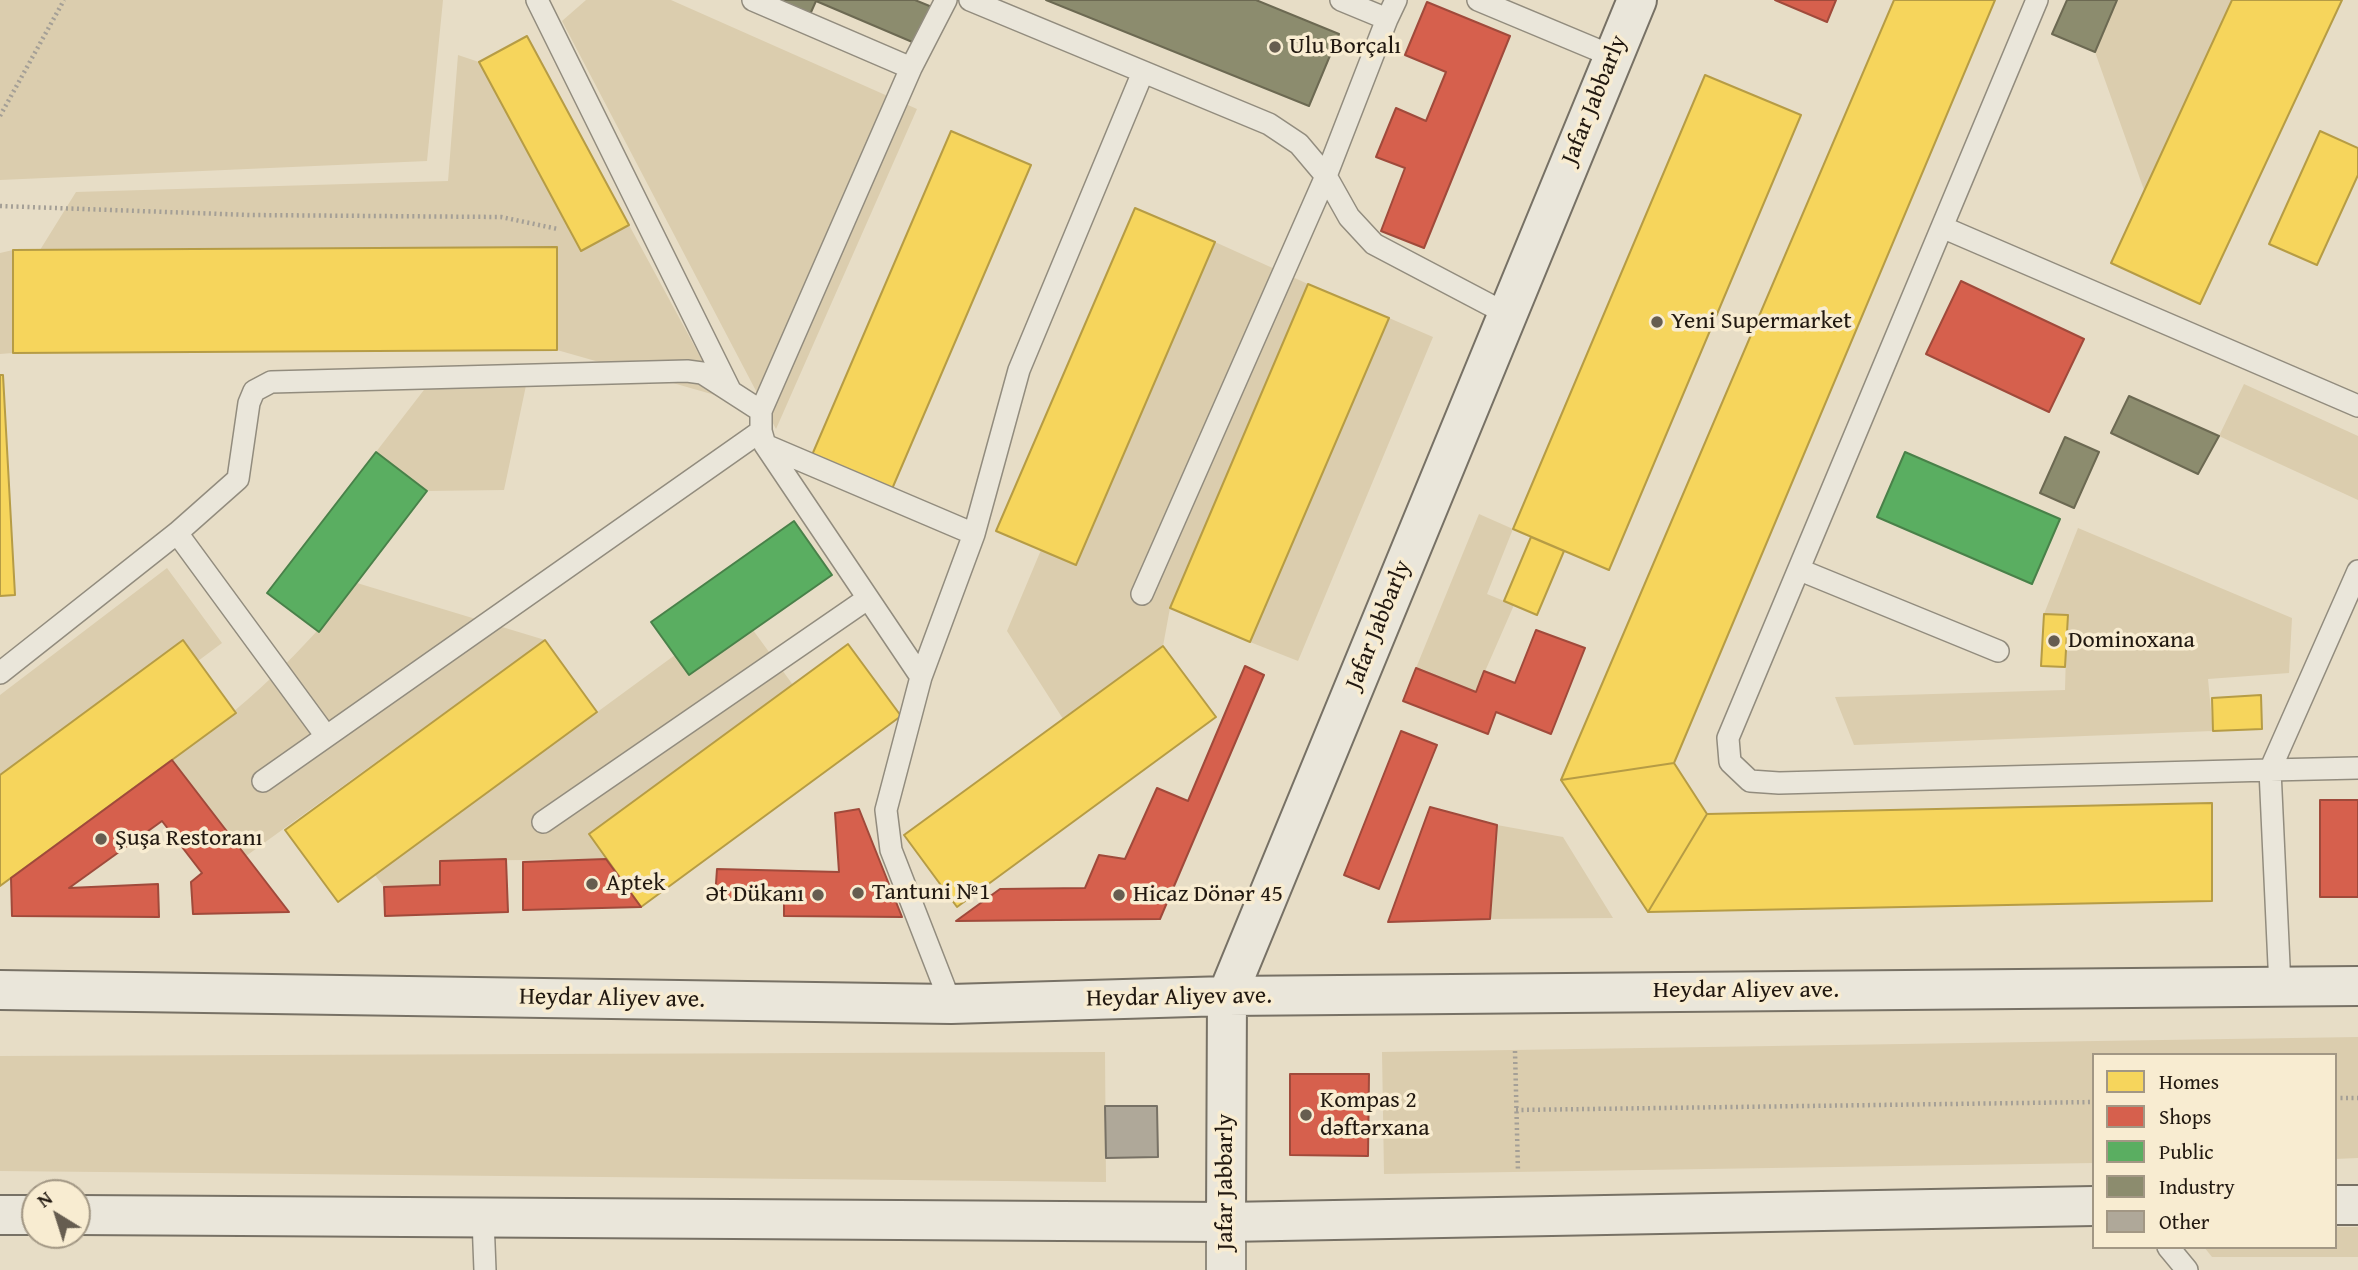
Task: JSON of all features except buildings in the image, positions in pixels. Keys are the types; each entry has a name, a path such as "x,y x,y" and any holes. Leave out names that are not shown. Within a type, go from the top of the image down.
{"main road":[{"name":"Jafar Jabbarly","path":"1226,1270 1227,996 1637,0"},
{"name":"Heydar Aliyev ave.","path":"0,990 951,1004 1227,996 2358,986"},
{"path":"2337,1205 2358,1205"},
{"path":"91,1215 1226,1222 2092,1206"},
{"path":"0,1215 21,1215"}],"lane":[{"path":"537,0 731,392 762,429 867,599 921,677"},
{"path":"752,0 911,68"},
{"path":"262,781 762,429 911,68 946,0"},
{"path":"970,0 1269,124 1299,144 1326,176 1349,217 1374,244 1507,314"},
{"path":"1142,594 1326,176 1391,10 1341,0"},
{"path":"1478,0 1612,56"},
{"path":"2037,0 1801,570 1728,738 1730,762 1749,781 1779,783 2358,768"},
{"path":"951,1004 891,850 886,810 921,677 974,534 1019,370 1143,72"},
{"path":"1942,227 2358,406"},
{"path":"0,673 177,533 238,479 249,402 254,391 271,382 687,371 702,373 731,392"},
{"path":"762,429 974,534"},
{"path":"177,533 326,736"},
{"path":"1801,570 1998,651"},
{"path":"2280,986 2270,769 2358,571"},
{"path":"543,822 867,599"},
{"path":"483,1219 485,1270"},
{"path":"2170,1249 2186,1270"}],"path":[{"path":"0,116 64,0"},
{"path":"0,206 250,215 501,217 558,229"},
{"path":"1514,1051 1518,1172"},
{"path":"2337,1098 2358,1098"},
{"path":"1516,1110 2092,1102"}],"shaded area":[{"path":"0,0 443,0 427,161 0,180"},
{"path":"586,0 671,0 917,109 776,429 562,21"},
{"path":"2117,0 2232,0 2144,190 2095,52"},
{"path":"458,55 479,62 580,251 629,225 722,397 557,350 557,248 40,250 76,192 448,181"},
{"path":"1215,242 1308,284 1170,608 1163,646 1063,719 1007,631 1041,550 1077,565"},
{"path":"13,250 13,353 0,354 0,253"},
{"path":"1389,318 1433,337 1298,661 1250,642"},
{"path":"528,376 504,490 427,491 376,452 427,386"},
{"path":"2244,384 2358,436 2358,500 2219,436"},
{"path":"1479,514 1513,529 1487,594 1514,605 1476,692 1416,668"},
{"path":"2078,528 2292,618 2289,673 2208,679 2213,731 1854,745 1835,697 2065,690 2067,615 2044,614"},
{"path":"167,568 222,643 198,661 183,641 0,775 0,695"},
{"path":"357,583 545,640 246,856 172,760 224,720 271,678 315,633"},
{"path":"753,630 793,685 589,834 606,859 440,861 440,885 384,887 375,875 675,655 689,675"},
{"path":"1497,825 1563,837 1613,918 1490,919"},
{"path":"2358,1037 2358,1158 2337,1159 2337,1053 2092,1053 2092,1163 1384,1174 1382,1052"},
{"path":"1105,1052 1106,1182 0,1171 0,1056"},
{"path":"2337,1227 2358,1227 2358,1257 2212,1257 2206,1249 2337,1249"}],"place":[{"name":"Ulu Borçalı","path":"1275,47"},
{"name":"Yeni Supermarket","path":"1657,322"},
{"name":"Dominoxana","path":"2054,641"},
{"name":"Şuşa Restoranı","path":"101,839"},
{"name":"Aptek","path":"592,884"},
{"name":"Tantuni №1","path":"858,893"},
{"name":"Әt Dükanı","path":"818,895"},
{"name":"Hicaz Dönәr 45","path":"1119,895"},
{"name":"Kompas 2 dəftərxana","path":"1306,1115"}]}
